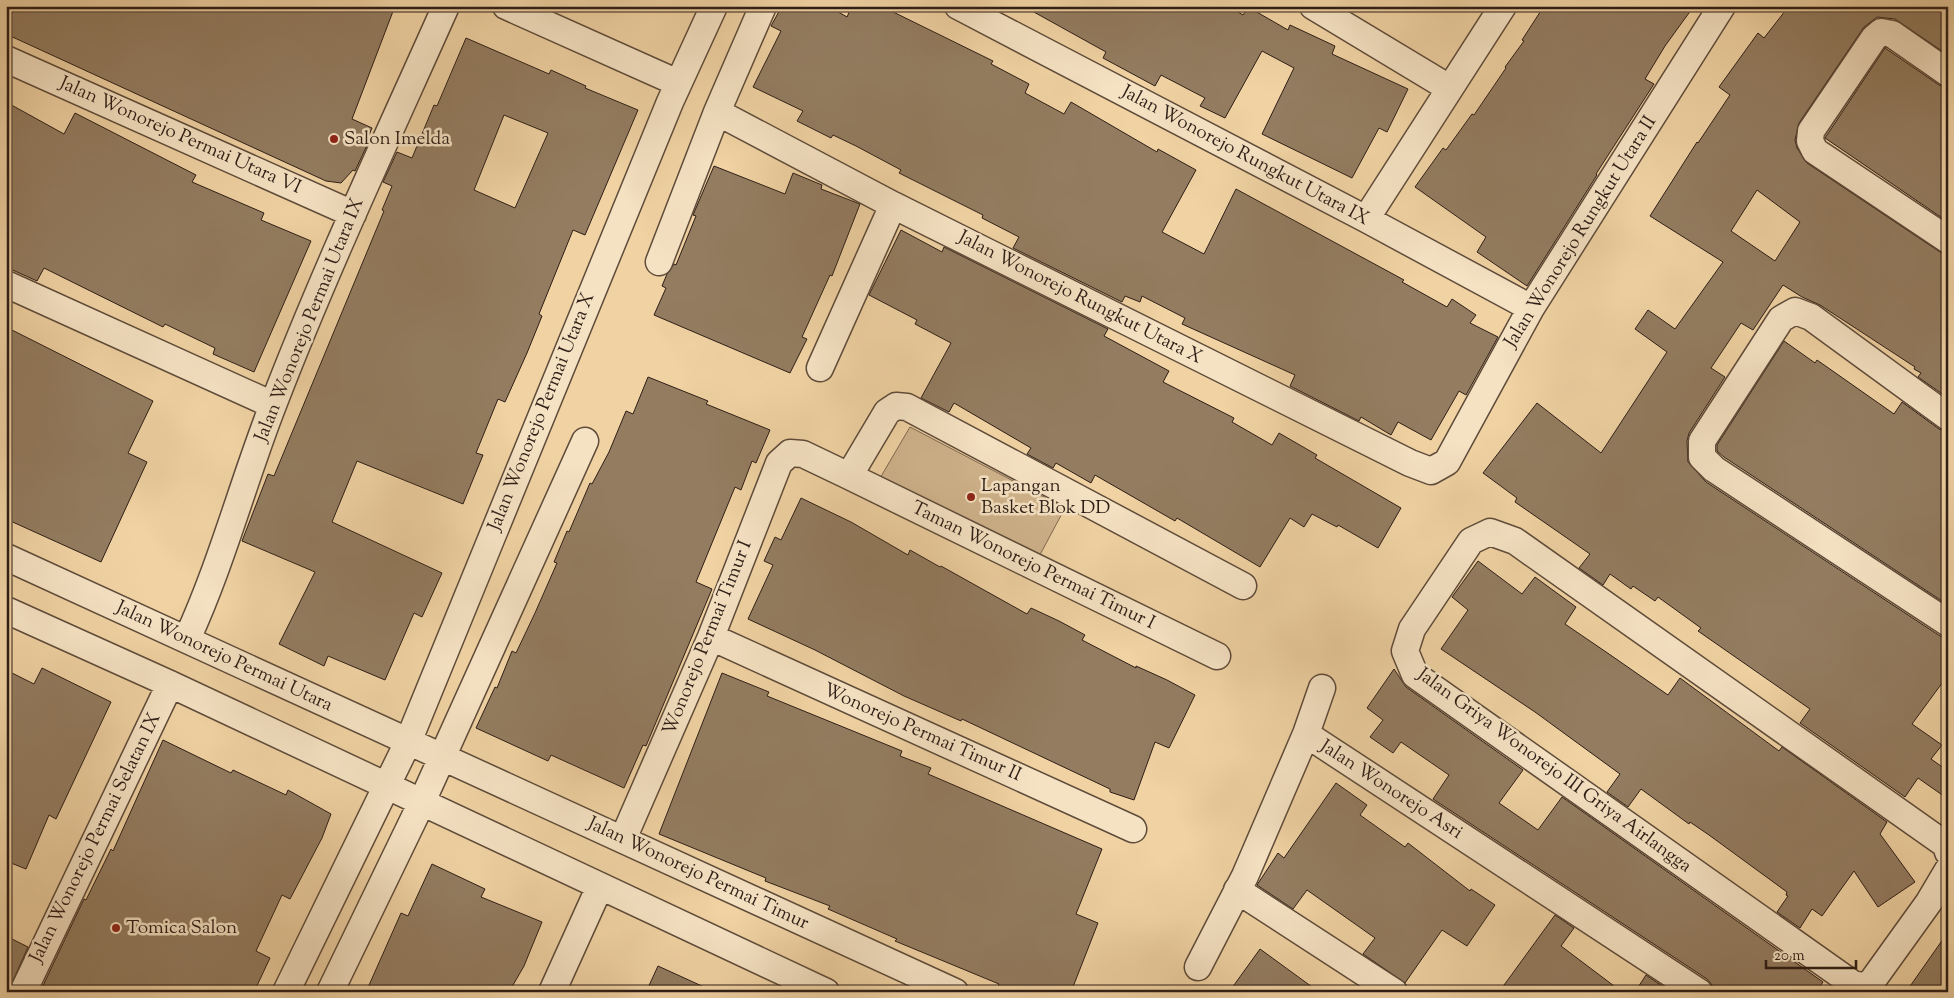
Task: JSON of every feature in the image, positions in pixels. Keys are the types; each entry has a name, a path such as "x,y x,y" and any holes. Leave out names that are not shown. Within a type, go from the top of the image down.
{"street":[{"name":"Jalan Wonorejo Permai Utara IX","path":"187,639 204,603 273,405 353,214 446,6"},
{"path":"506,6 669,80"},
{"name":"Jalan Wonorejo Permai Utara X","path":"286,992 408,742 669,80 714,6"},
{"path":"659,262 717,112 763,6"},
{"path":"1313,6 1449,88"},
{"path":"1366,219 1503,6"},
{"name":"Jalan Wonorejo Rungkut Utara II","path":"1446,462 1531,308 1722,6"},
{"name":"Jalan Wonorejo Rungkut Utara IX","path":"962,7 1366,219 1531,308"},
{"path":"1948,73 1892,34 1881,32 1874,38 1811,131 1810,141 1815,151 1948,240"},
{"name":"Jalan Wonorejo Permai Utara VI","path":"6,59 353,214"},
{"name":"Jalan Wonorejo Rungkut Utara X","path":"717,112 893,205 1410,463 1431,471 1446,462"},
{"path":"820,368 893,205"},
{"path":"6,284 273,405"},
{"path":"1948,416 1811,317 1795,311 1781,319 1702,442 1702,457 1714,470 1948,623"},
{"path":"849,476 887,412 896,406 907,407 1243,586"},
{"path":"330,992 421,804 441,756 585,441"},
{"name":"Wonorejo Permai Timur I","path":"623,839 711,637 779,463 790,453 803,454"},
{"name":"Taman Wonorejo Permai Timur I","path":"803,454 1217,656"},
{"name":"Jalan Griya Wonorejo III Griya Airlangga","path":"1948,852 1946,844 1515,541 1490,532 1471,541 1412,629 1405,651 1415,675 1853,984 1862,986 1870,984 1938,908 1948,870"},
{"name":"Jalan Wonorejo Permai Utara","path":"6,557 441,756"},
{"path":"6,610 170,684 421,804 826,992"},
{"name":"Wonorejo Permai Timur II","path":"711,637 1133,829"},
{"name":"Jalan Wonorejo Permai Selatan IX","path":"23,992 170,684"},
{"path":"1306,734 1322,688"},
{"name":"Jalan Wonorejo Asri","path":"1198,967 1237,890 1306,734 1700,992"},
{"name":"Jalan Wonorejo Permai Timur","path":"441,756 955,992"},
{"path":"552,992 600,886"},
{"path":"1237,890 1394,992"}],"shaded area":[{"name":"Lapangan Basket Blok DD","path":"910,427 1065,508 1035,564 876,485"}],"building":[{"path":"6,6 395,6 352,119 372,128 367,140 369,141 355,171 353,170 341,183 326,181 6,34"},
{"path":"782,6 828,6 847,17 852,6 881,6 993,61 991,64 1029,84 1025,93 1064,114 1071,102 1157,152 1158,149 1196,170 1162,232 1204,254 1236,189 1404,280 1402,282 1447,307 1452,299 1476,315 1470,323 1498,337 1466,395 1459,391 1431,440 1398,422 1391,435 1361,417 1359,421 1290,386 1295,375 1182,324 1185,318 1142,296 1140,302 1125,296 1122,302 1013,248 1019,237 982,218 983,215 899,173 901,170 856,146 833,135 831,138 797,121 803,111 753,87 781,31 771,26"},
{"path":"1023,6 1228,6 1243,15 1248,7 1288,30 1290,25 1335,46 1332,54 1408,89 1387,132 1379,128 1352,178 1262,134 1294,68 1262,51 1225,118 1200,106 1205,98 1161,75 1155,86 1103,58 1106,52"},
{"path":"1544,6 1694,6 1665,46 1645,79 1654,84 1527,286 1477,252 1486,237 1415,187 1443,148 1446,150 1472,114 1474,115 1524,41 1522,40"},
{"path":"1789,6 1948,6 1948,55 1895,19 1877,17 1864,27 1799,123 1795,140 1797,148 1807,163 1940,252 1948,255 1948,398 1918,377 1921,373 1914,369 1915,367 1820,305 1802,297 1783,285 1753,330 1741,323 1711,368 1725,377 1689,433 1687,441 1688,462 1706,482 1940,636 1948,638 1948,675 1912,724 1942,745 1931,759 1948,771 1948,799 1918,778 1905,797 1800,723 1810,709 1698,631 1701,628 1658,597 1655,601 1633,586 1631,589 1610,574 1603,585 1579,568 1590,554 1515,502 1517,498 1483,473 1537,403 1601,453 1667,352 1635,329 1648,310 1675,329 1723,262 1650,216 1697,142 1730,95 1719,87 1758,33 1764,38","holes":["1757,190 1800,222 1775,261 1731,231"]},
{"path":"466,38 549,74 551,70 586,86 585,88 638,110 585,235 573,230 539,314 542,316 527,353 505,402 498,399 476,453 483,455 463,504 357,461 332,522 442,573 422,617 414,613 385,680 328,656 324,666 279,644 315,572 242,541 268,474 274,476 384,211 382,210 392,186 383,182 397,152 412,158 434,105 437,106","holes":["504,115 548,133 515,208 474,190"]},
{"path":"1885,48 1939,85 1948,88 1948,222 1825,138"},
{"path":"6,102 64,134 75,113 196,175 192,182 264,213 261,220 311,241 254,372 213,354 215,348 165,324 163,327 44,268 37,281 6,267"},
{"path":"714,166 785,194 793,173 822,185 821,189 860,204 832,276 830,275 802,337 807,339 790,373 654,315 666,288 662,286 667,274 674,264 676,265 696,216 693,215"},
{"path":"901,230 942,252 944,247 1108,329 1104,336 1169,371 1163,382 1234,418 1232,422 1272,445 1279,433 1317,455 1315,458 1401,508 1378,548 1338,525 1337,527 1312,514 1304,527 1290,518 1260,567 1177,518 1175,521 1095,475 1091,483 1056,463 1053,468 1027,454 1031,448 954,403 949,412 921,398 951,343 915,324 917,320 869,295"},
{"path":"6,327 153,401 128,453 147,462 101,562 6,519"},
{"path":"1784,341 1815,363 1817,360 1894,414 1902,402 1939,429 1948,432 1948,605 1717,451 1717,445"},
{"path":"648,377 708,401 706,404 770,430 756,463 752,461 741,490 735,487 696,582 712,589 646,746 643,745 624,788 551,755 548,761 476,728 495,687 497,688 512,651 516,653 535,613 557,563 554,562 567,531 569,532 590,483 592,484 609,452 626,411 633,414"},
{"path":"801,498 851,522 908,555 910,550 1027,614 1031,608 1059,621 1085,635 1082,640 1136,668 1136,666 1195,695 1169,748 1155,742 1134,800 1110,792 1110,789 962,719 961,721 904,696 815,650 748,619 773,565 764,561 775,537 781,540"},
{"path":"1478,561 1522,594 1535,577 1576,607 1565,624 1668,695 1680,678 1779,751 1782,747 1887,822 1880,834 1915,882 1878,907 1854,871 1822,916 1812,909 1800,928 1777,912 1788,896 1786,895 1787,892 1709,835 1690,822 1689,824 1641,789 1628,807 1607,792 1620,774 1535,712 1441,649 1468,610 1452,597"},
{"path":"42,668 111,702 56,819 49,815 26,869 6,861 6,670 34,684"},
{"path":"1394,669 1406,687 1523,770 1499,803 1538,830 1562,797 1823,982 1816,992 1714,992 1712,985 1707,979 1433,799 1449,775 1401,742 1393,753 1370,737 1383,720 1367,708"},
{"path":"722,673 769,692 767,696 902,751 900,756 931,768 928,774 1102,849 1076,914 1098,923 1071,992 996,992 999,984 895,941 897,939 828,909 830,906 765,881 766,878 659,834"},
{"path":"163,740 231,773 233,770 286,795 288,790 331,814 322,838 290,899 282,895 256,951 270,958 254,992 40,992 84,899 86,900 111,849 113,851"},
{"path":"1336,783 1367,805 1360,815 1405,847 1408,843 1470,891 1471,889 1495,905 1467,946 1442,930 1405,983 1363,954 1375,938 1307,890 1293,909 1257,885 1278,853 1284,858"},
{"path":"432,864 485,889 481,897 542,922 524,966 509,992 366,992 401,913 408,916"},
{"path":"1555,915 1574,928 1561,946 1622,992 1499,992"},
{"path":"1948,932 1948,992 1906,992"},
{"path":"6,936 28,947 8,992 6,992"},
{"path":"1260,949 1319,992 1229,992"},
{"path":"658,966 715,992 646,992"},
{"path":"1646,975 1671,992 1635,992"}],"place":[{"name":"Salon Imelda","path":"334,139"},
{"name":"Lapangan Basket Blok DD","path":"971,497"},
{"name":"Tomica Salon","path":"116,928"}]}
